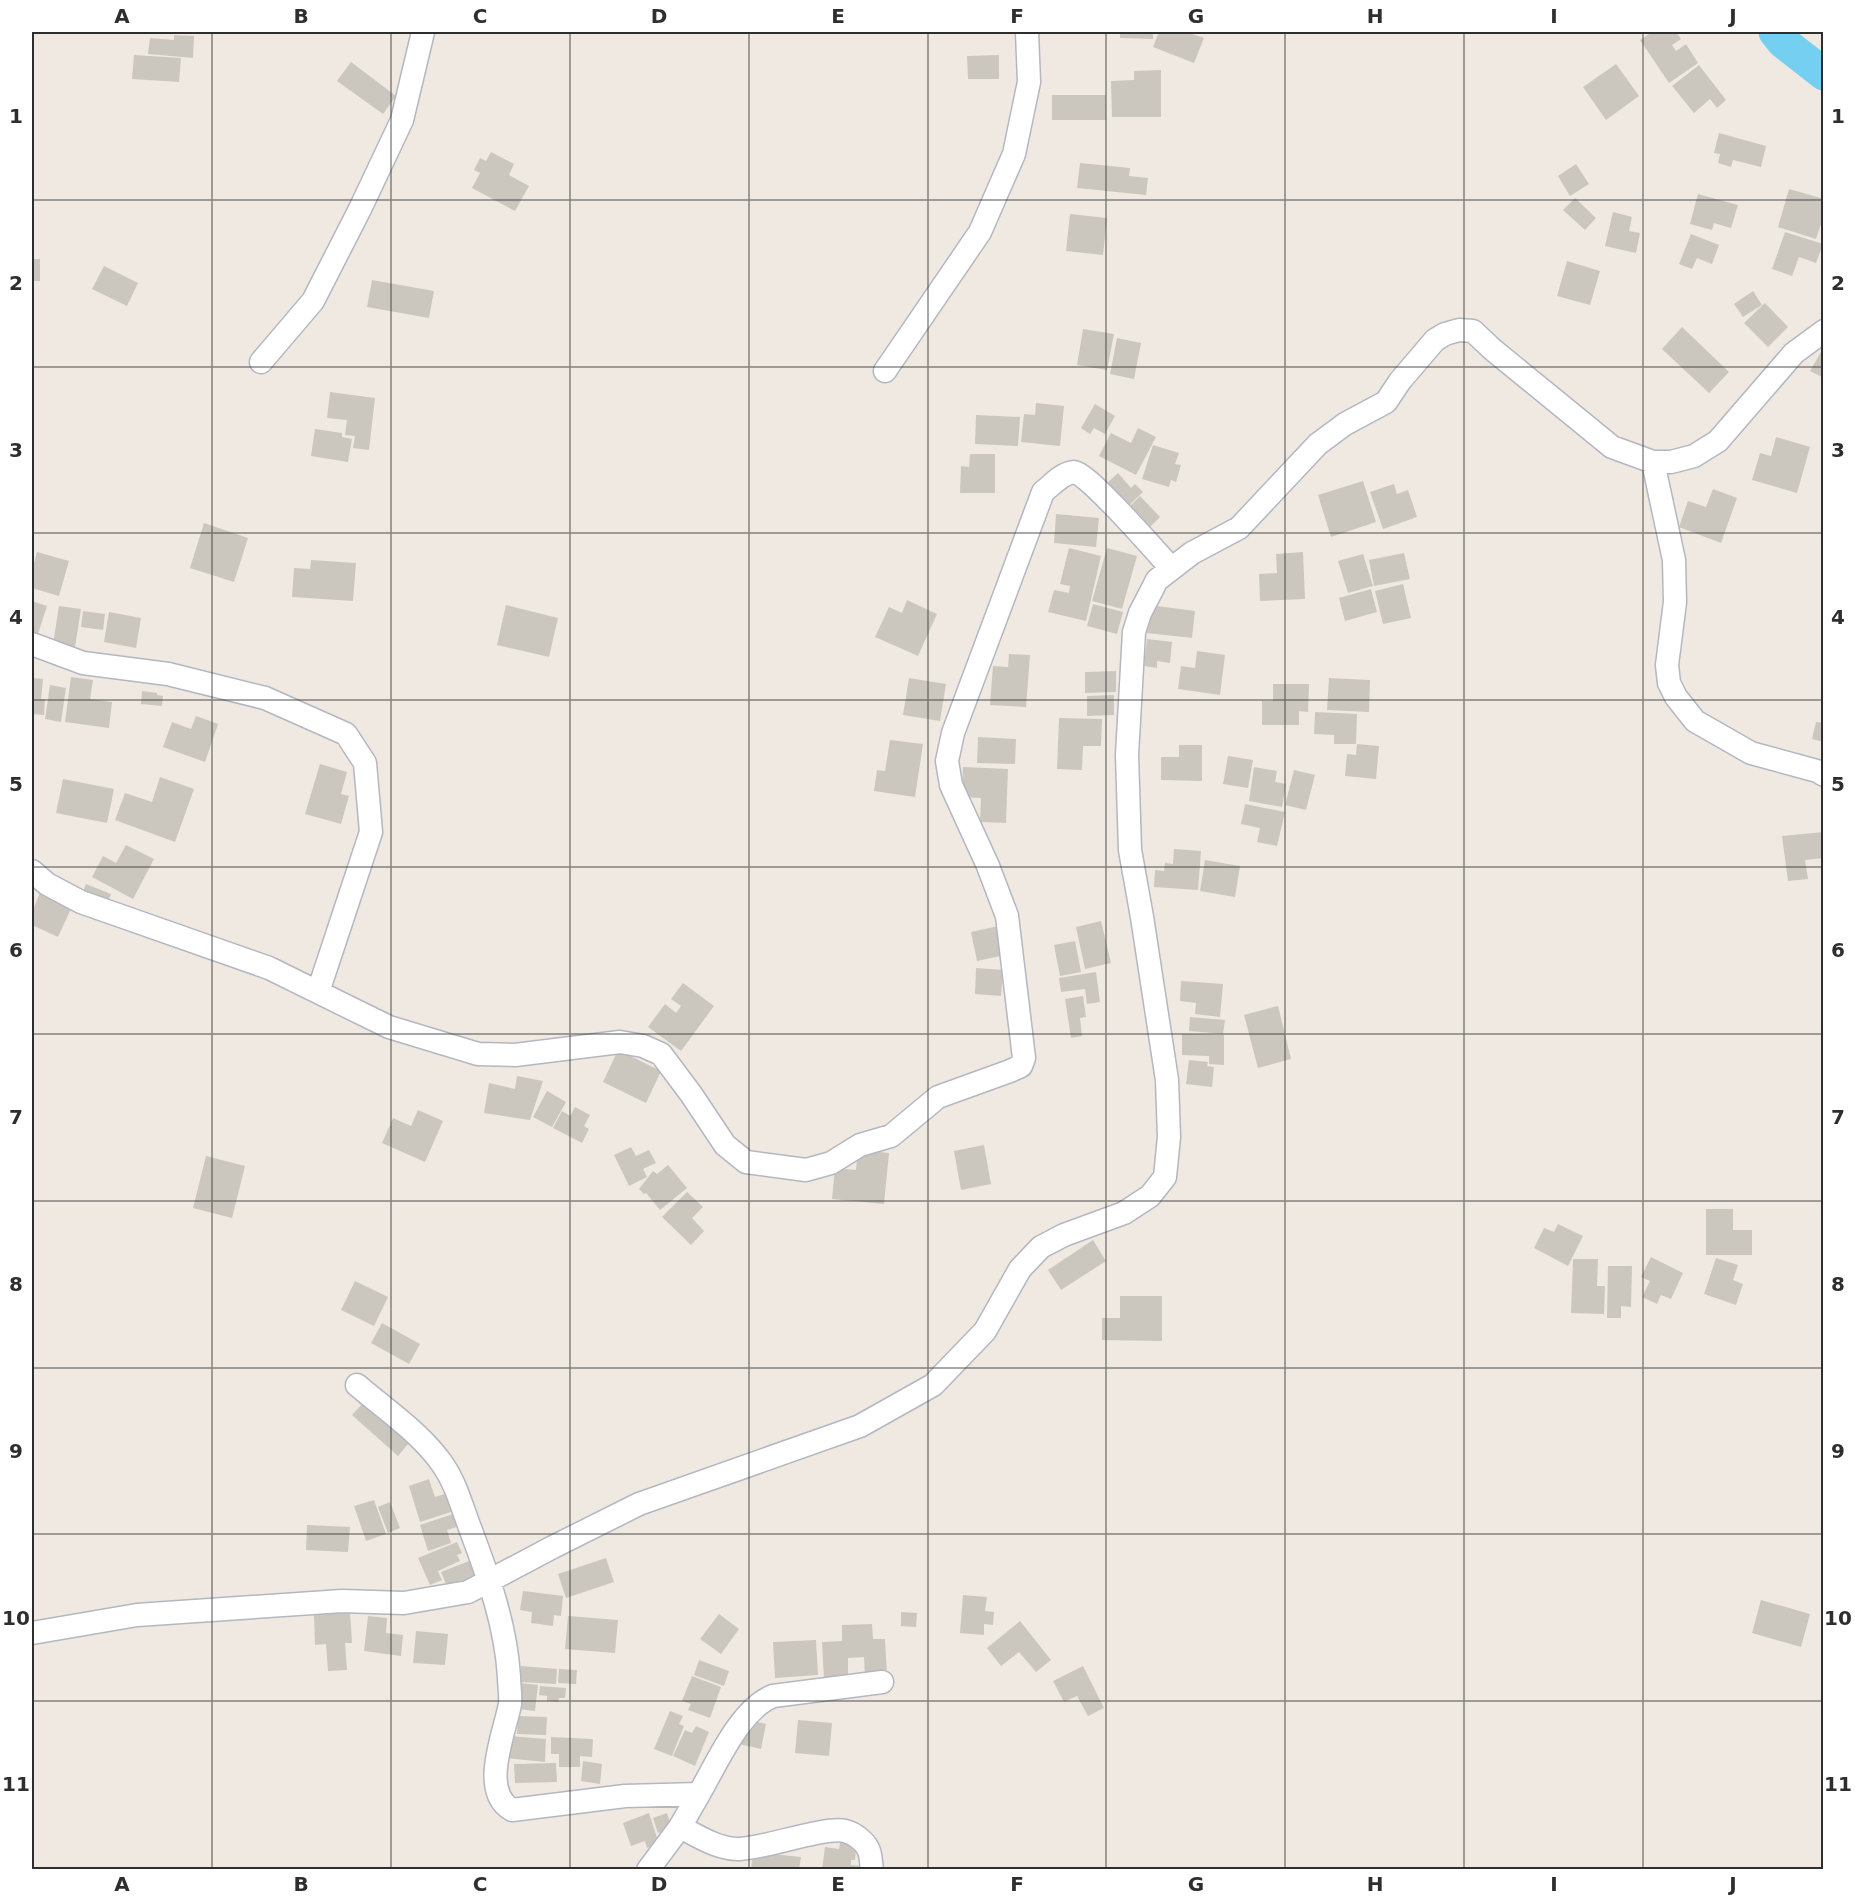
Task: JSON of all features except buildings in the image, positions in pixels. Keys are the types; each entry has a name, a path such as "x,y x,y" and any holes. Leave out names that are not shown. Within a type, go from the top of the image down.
{"street":[{"path":"261,362 313,301 360,209 402,120 423,32"},
{"path":"885,371 980,232 1014,154 1029,82 1027,32"},
{"path":"32,1633 137,1615 342,1601 404,1604 468,1592 639,1504 860,1426 933,1385 985,1331 1020,1269 1041,1247 1064,1235 1124,1213 1150,1196 1165,1177 1169,1137 1167,1080 1130,850 1127,755 1134,632 1157,580 1192,553 1239,528 1318,444 1345,424 1386,402 1400,381 1436,340 1451,331 1468,329 1473,331 1612,447 1653,462 1671,462 1694,456 1718,441 1794,353 1823,329"},
{"path":"1653,462 1674,560 1675,602 1667,665 1669,682 1676,697 1695,721 1751,753 1817,771 1824,775"},
{"path":"32,871 46,884 81,902 269,968 389,1027 478,1054 515,1055 620,1042 643,1046 661,1054 725,1145 746,1162 806,1170 816,1169 831,1163 860,1145 891,1136 938,1097 1010,1071 1021,1066 1024,1058 1007,916 988,866 951,785 947,761 953,733 1043,492 1064,475 1079,473 1171,567"},
{"path":"32,645 83,663 168,674 265,698 346,734 365,763 371,832 318,992"},
{"path":"357,1385 420,1439 443,1465 456,1491 489,1581 507,1647 510,1702 497,1754 496,1778 500,1797 506,1807 519,1810 625,1796 699,1794"},
{"path":"648,1869 680,1827 746,1714 762,1700 773,1696 882,1682"},
{"path":"680,1827 713,1844 738,1849 769,1845 828,1831 844,1831 858,1837 869,1850 872,1869"}],"waterway":[{"path":"1775,32 1783,42 1824,74"}]}
